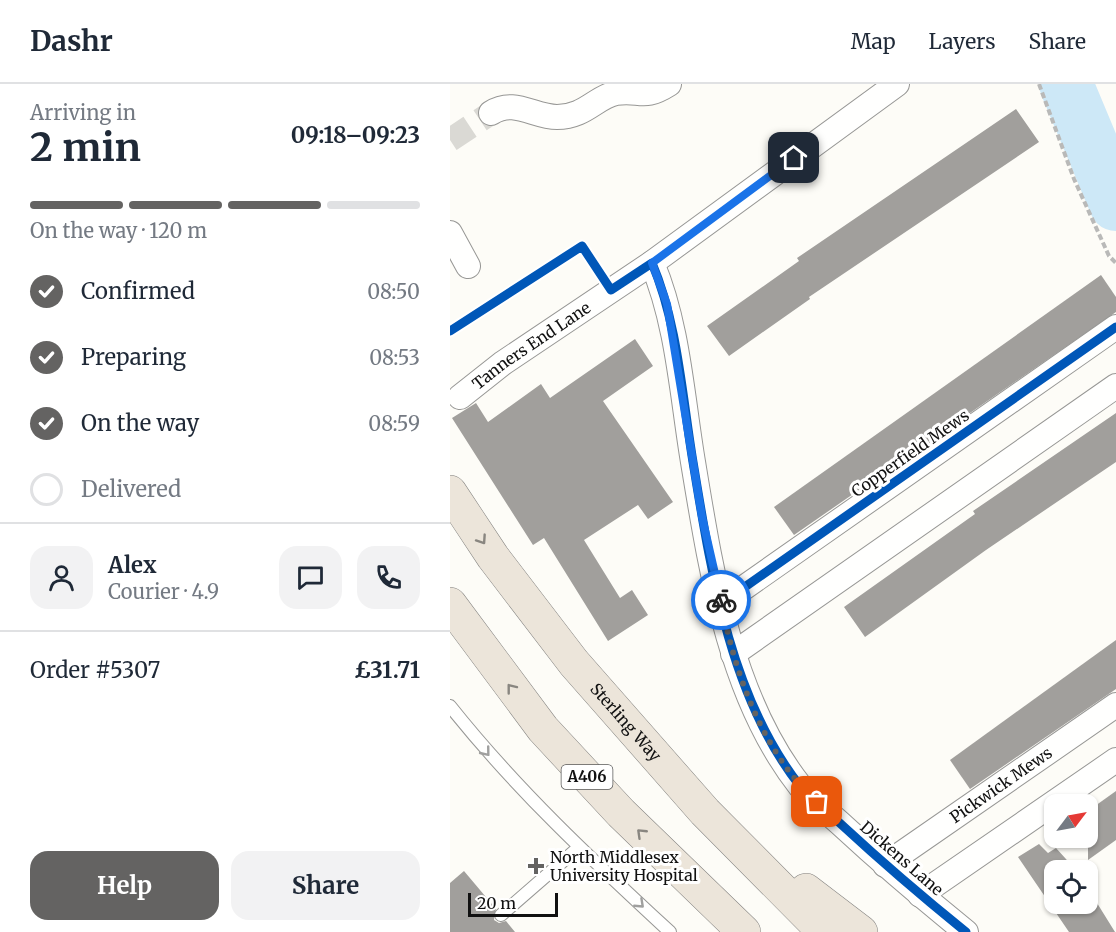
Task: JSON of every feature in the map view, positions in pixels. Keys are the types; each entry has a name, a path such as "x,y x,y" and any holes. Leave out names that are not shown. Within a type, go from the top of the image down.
{"highway":[{"name":"Sterling Way","path":"450,492 494,557 574,663 705,812 824,932"},
{"name":"A406","path":"450,604 543,729 621,813 744,932"},
{"path":"705,812 861,932"}],"street":[{"path":"491,113 508,108 527,108 556,117 573,115 614,93 645,95 669,84"},
{"name":"Tanners End Lane","path":"460,397 503,363 652,263 897,84"},
{"path":"450,233 468,266"},
{"name":"Dickens Lane","path":"652,263 667,304 702,517 733,654 754,709 800,787 885,865 966,932"},
{"name":"Copperfield Mews","path":"722,603 1116,327"},
{"path":"733,654 1116,386"},
{"name":"Pickwick Mews","path":"885,865 1116,705"},
{"path":"920,895 1116,760"}],"lane":[{"path":"450,706 494,761 578,848 670,932"},
{"path":"501,915 578,848"}],"path":[{"path":"1039,84 1074,179 1109,256 1116,263"}],"building":[{"path":"1016,109 1039,142 809,297 810,299 729,356 707,326 799,261 797,258"},
{"path":"1101,275 1116,297 1116,312 794,535 774,507"},
{"path":"635,339 653,366 603,401 673,502 648,519 638,505 584,540 620,598 632,590 648,615 608,641 544,538 533,545 452,418 476,403 488,422 541,384 550,398"},
{"path":"1116,413 1116,462 986,550 865,637 844,607 975,514 973,511"},
{"path":"1116,640 1116,689 970,789 950,760"},
{"path":"1116,791 1116,840 1088,860 1088,848 1098,848 1098,804"},
{"path":"1039,844 1048,853 1056,848 1067,860 1044,860 1044,895 1018,857"},
{"path":"464,871 496,909 494,920 499,923 506,921 515,932 450,932 450,883"},
{"path":"1098,905 1115,932 1069,932 1057,914 1098,914"}],"waterway":[{"path":"1066,84 1116,204"}],"tunnel":[{"path":"450,140 491,113"}],"cycle path":[{"path":"450,331 582,246 611,290 652,263 661,286 673,335 716,589 740,673 756,713 776,751 804,791 888,867 966,932"},
{"path":"722,603 1116,327"}],"way so far":[{"path":"721,600 733,654 749,699 770,739 800,787 817,802"}],"place":[{"name":"North Middlesex University Hospital","path":"536,866"}],"route":[{"path":"721,600 702,517 667,304 652,263 794,158"}]}
